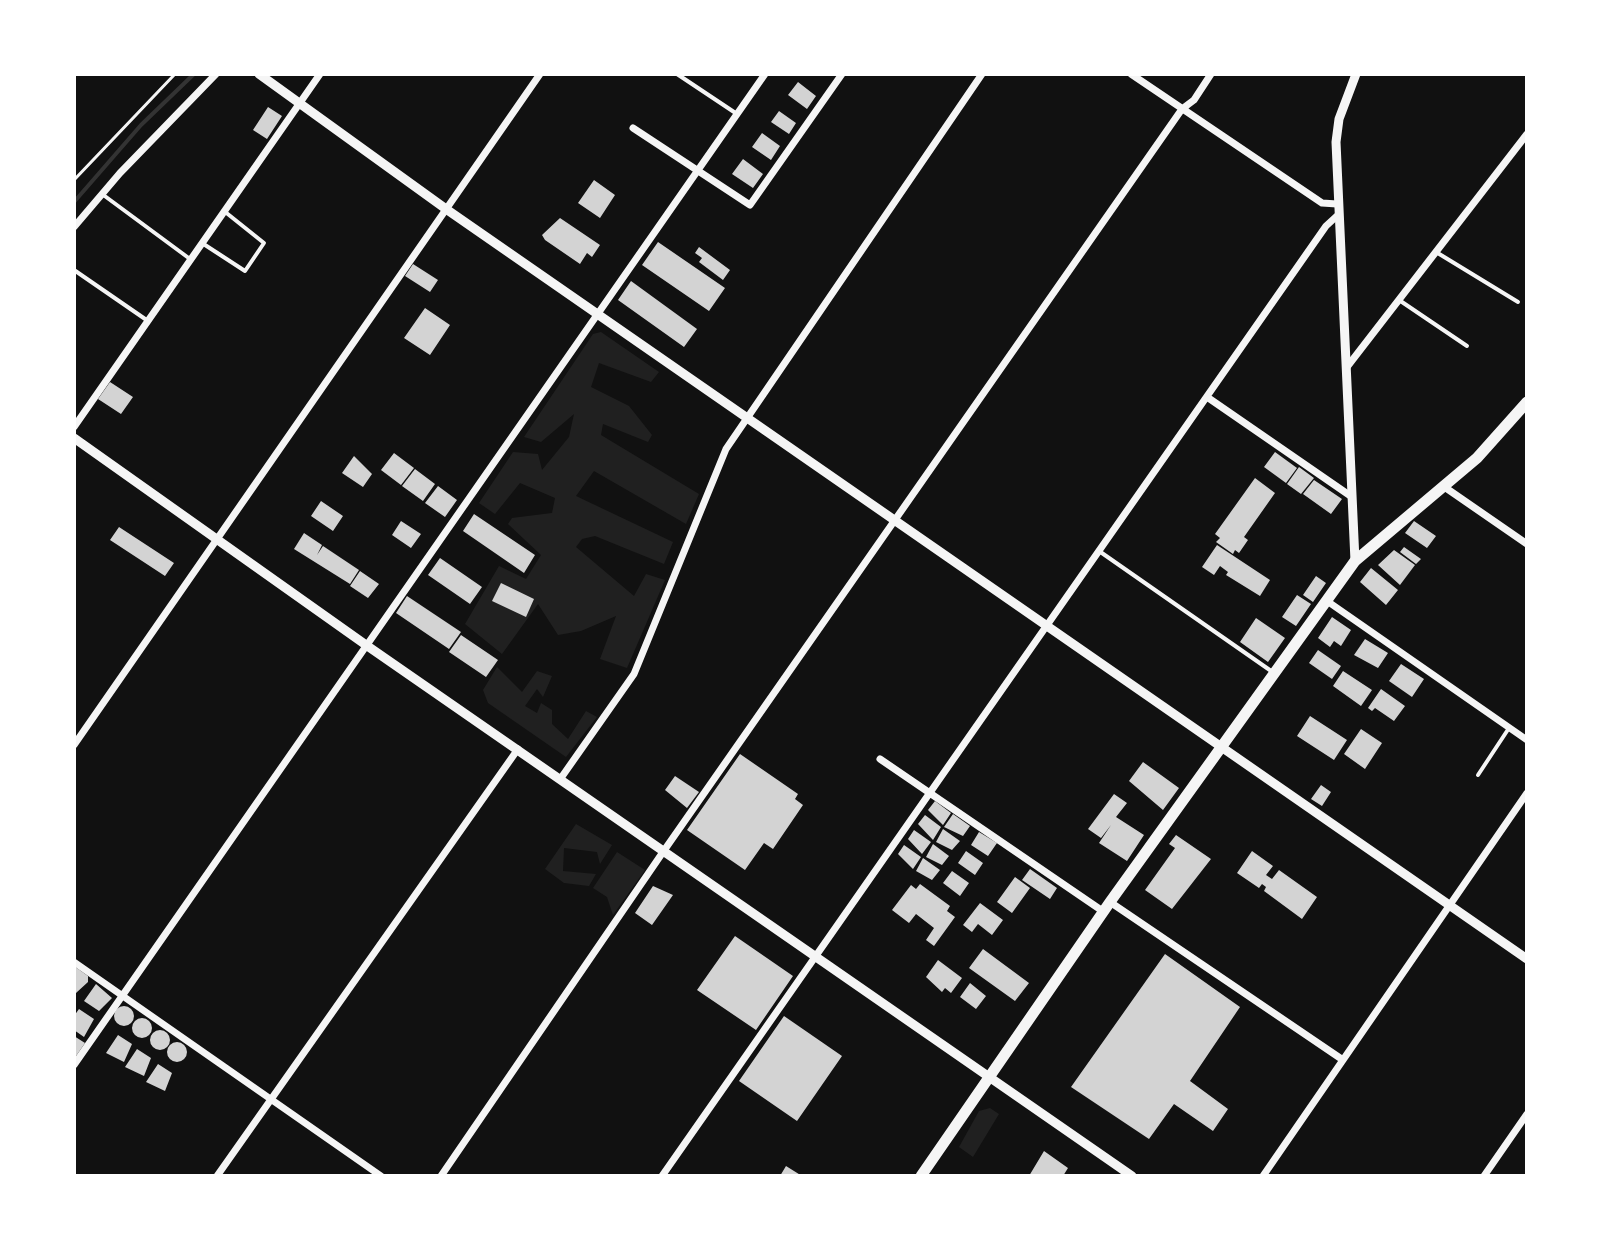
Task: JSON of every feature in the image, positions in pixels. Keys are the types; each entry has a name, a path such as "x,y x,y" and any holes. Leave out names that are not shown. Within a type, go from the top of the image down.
{"main road":[{"path":"921,1176 988,1075 1355,561 1495,439 1527,402"}],"street":[{"path":"74,227 216,74"},
{"path":"259,74 446,209 1527,959"},
{"path":"74,427 320,74"},
{"path":"74,745 540,74"},
{"path":"74,1065 601,314 765,74"},
{"path":"633,128 750,205 842,74"},
{"path":"561,778 634,674 726,449 982,74"},
{"path":"1131,74 1322,203 1338,210"},
{"path":"441,1176 663,852 1182,109 1194,100 1211,74"},
{"path":"1355,561 1338,210 1339,119 1356,74"},
{"path":"1347,367 1527,134"},
{"path":"662,1176 1338,210"},
{"path":"1207,397 1352,497"},
{"path":"74,438 366,645 1132,1176"},
{"path":"1443,486 1527,544"},
{"path":"1327,601 1527,740"},
{"path":"217,1176 518,749"},
{"path":"880,759 1343,1060"},
{"path":"1263,1176 1527,793"},
{"path":"74,962 381,1176"},
{"path":"1484,1176 1527,1114"}],"lane":[{"path":"677,74 737,114"},
{"path":"102,194 190,260"},
{"path":"202,243 245,271 264,243 224,211"},
{"path":"1436,252 1518,302"},
{"path":"74,270 148,321"},
{"path":"1399,300 1467,346"},
{"path":"1099,551 1274,673"},
{"path":"1478,775 1509,728"}],"path":[{"path":"75,176 175,74"}],"shaded area":[{"path":"601,332 659,372 651,382 599,363 591,387 629,406 652,435 648,442 603,424 601,435 699,494 686,524 594,471 576,496 673,542 664,564 595,536 582,539 576,547 634,596 646,574 665,580 627,668 600,659 616,616 581,631 558,635 538,604 502,654 465,624 499,566 526,579 541,555 508,524 512,518 552,513 555,498 520,483 495,514 479,503 513,452 538,454 542,470 569,437 574,414 541,442 524,437 593,334"},
{"path":"497,667 522,692 537,671 552,676 543,697 537,689 525,706 537,713 541,703 552,710 552,724 568,739 586,711 597,717 566,757 488,703 483,690"},
{"path":"576,824 612,845 600,864 597,852 564,848 563,871 596,874 589,886 564,883 545,869"},
{"path":"617,852 645,870 613,915 607,897 593,888"},
{"path":"990,1108 999,1114 973,1157 959,1147 979,1111"}],"building":[{"path":"798,82 816,96 807,109 788,95"},
{"path":"268,107 282,116 267,139 253,130"},
{"path":"779,111 796,123 789,134 771,122"},
{"path":"762,133 780,146 771,160 752,147"},
{"path":"743,159 763,174 753,188 732,174"},
{"path":"594,180 615,195 600,218 578,203"},
{"path":"560,218 600,245 592,257 587,253 580,264 545,240 542,235"},
{"path":"658,242 725,288 709,311 642,265"},
{"path":"699,247 730,270 723,280 699,262 702,258 695,253"},
{"path":"413,264 438,280 430,292 405,276"},
{"path":"631,281 697,329 684,347 618,300"},
{"path":"425,308 450,325 430,355 404,338"},
{"path":"110,382 133,397 121,414 98,399"},
{"path":"1275,452 1297,468 1286,483 1264,467"},
{"path":"394,453 414,468 401,485 381,470"},
{"path":"354,456 372,474 363,487 342,473"},
{"path":"1299,467 1314,478 1301,494 1287,484"},
{"path":"415,469 435,484 423,501 402,486"},
{"path":"1255,478 1275,493 1244,537 1248,540 1239,553 1235,550 1233,554 1216,542 1220,538 1215,534"},
{"path":"1314,480 1342,499 1331,514 1303,494"},
{"path":"438,486 457,500 445,517 425,503"},
{"path":"321,501 343,516 333,531 311,516"},
{"path":"474,514 535,555 524,573 463,531"},
{"path":"401,521 421,534 411,548 392,535"},
{"path":"1414,521 1436,536 1427,548 1405,533"},
{"path":"119,527 174,563 165,576 110,540"},
{"path":"304,533 322,545 317,555 323,546 359,570 350,584 294,549"},
{"path":"1217,545 1270,580 1260,596 1226,575 1228,572 1220,566 1214,575 1202,567"},
{"path":"1404,547 1421,559 1416,564 1400,552"},
{"path":"1394,550 1415,565 1400,585 1378,565"},
{"path":"440,558 482,587 470,604 428,575"},
{"path":"1371,568 1398,590 1386,605 1360,582"},
{"path":"360,571 379,584 368,598 350,586"},
{"path":"1316,576 1326,583 1313,602 1303,595"},
{"path":"501,583 534,599 526,617 492,601"},
{"path":"1297,595 1311,604 1296,626 1282,617"},
{"path":"407,596 461,632 449,649 396,613"},
{"path":"1332,617 1351,630 1341,646 1334,641 1330,647 1318,638"},
{"path":"1256,618 1285,638 1268,662 1240,642"},
{"path":"461,635 498,660 486,677 449,652"},
{"path":"1365,639 1388,653 1378,668 1354,655"},
{"path":"1318,650 1341,666 1332,679 1309,663"},
{"path":"1401,664 1424,679 1412,697 1389,681"},
{"path":"1343,671 1372,690 1361,706 1333,686"},
{"path":"1381,689 1405,706 1394,721 1375,708 1372,711 1368,708"},
{"path":"1310,716 1347,740 1334,760 1297,736"},
{"path":"1361,729 1382,743 1365,769 1344,754"},
{"path":"740,754 798,794 795,799 803,805 773,849 764,843 745,870 687,830"},
{"path":"1143,762 1179,788 1163,810 1129,781"},
{"path":"675,776 699,792 687,808 665,790"},
{"path":"1321,785 1331,792 1322,806 1311,799"},
{"path":"1114,794 1127,803 1116,817 1144,835 1127,861 1099,843 1111,825 1101,838 1088,829"},
{"path":"935,801 951,813 943,825 928,810"},
{"path":"953,814 970,826 963,836 944,827"},
{"path":"925,815 941,827 933,840 918,824"},
{"path":"943,829 960,841 952,850 936,842"},
{"path":"914,830 931,842 922,854 908,839"},
{"path":"979,832 997,843 988,856 971,845"},
{"path":"1176,835 1211,859 1172,909 1145,890 1175,848 1169,844"},
{"path":"933,844 949,856 942,865 926,857"},
{"path":"904,845 921,857 913,869 898,854"},
{"path":"966,851 983,863 975,875 958,863"},
{"path":"1252,851 1273,866 1266,875 1272,879 1279,870 1317,897 1302,919 1264,891 1266,887 1262,884 1259,888 1237,873"},
{"path":"923,858 940,870 932,880 916,871"},
{"path":"1030,869 1057,888 1050,899 1022,880"},
{"path":"952,871 969,883 960,896 943,883"},
{"path":"1015,877 1030,888 1012,913 997,902"},
{"path":"920,884 950,906 947,911 955,917 934,946 926,940 934,928 916,914 909,923 892,910 911,885 916,889"},
{"path":"653,886 673,895 652,925 635,913"},
{"path":"980,903 1003,920 992,935 978,924 972,932 963,925"},
{"path":"735,936 793,976 756,1030 697,990"},
{"path":"983,949 1029,983 1015,1001 969,968"},
{"path":"1165,954 1240,1007 1190,1081 1228,1109 1213,1131 1174,1104 1149,1139 1071,1087"},
{"path":"938,960 962,978 951,993 945,988 942,992 926,977"},
{"path":"74,966 88,976 88,982 76,993"},
{"path":"970,983 986,996 976,1009 960,997"},
{"path":"96,984 112,998 99,1011 84,1001"},
{"path":"124,1006 131,1009 134,1016 131,1023 124,1026 117,1023 114,1016 117,1009"},
{"path":"79,1009 94,1019 84,1037 74,1030 74,1016"},
{"path":"784,1016 842,1056 797,1121 739,1081"},
{"path":"142,1018 149,1021 152,1028 149,1035 142,1038 135,1035 132,1028 135,1021"},
{"path":"160,1030 167,1033 170,1040 167,1047 160,1050 153,1047 150,1040 153,1033"},
{"path":"118,1035 132,1044 124,1062 106,1053"},
{"path":"74,1036 85,1043 74,1059"},
{"path":"177,1042 184,1045 187,1052 184,1059 177,1062 170,1059 167,1052 170,1045"},
{"path":"137,1049 151,1058 144,1076 125,1067"},
{"path":"158,1064 172,1073 165,1091 146,1082"},
{"path":"1044,1151 1068,1168 1063,1176 1029,1176"},
{"path":"786,1166 802,1176 780,1176"}],"waterway":[{"path":"74,202 141,125 194,74"}]}
